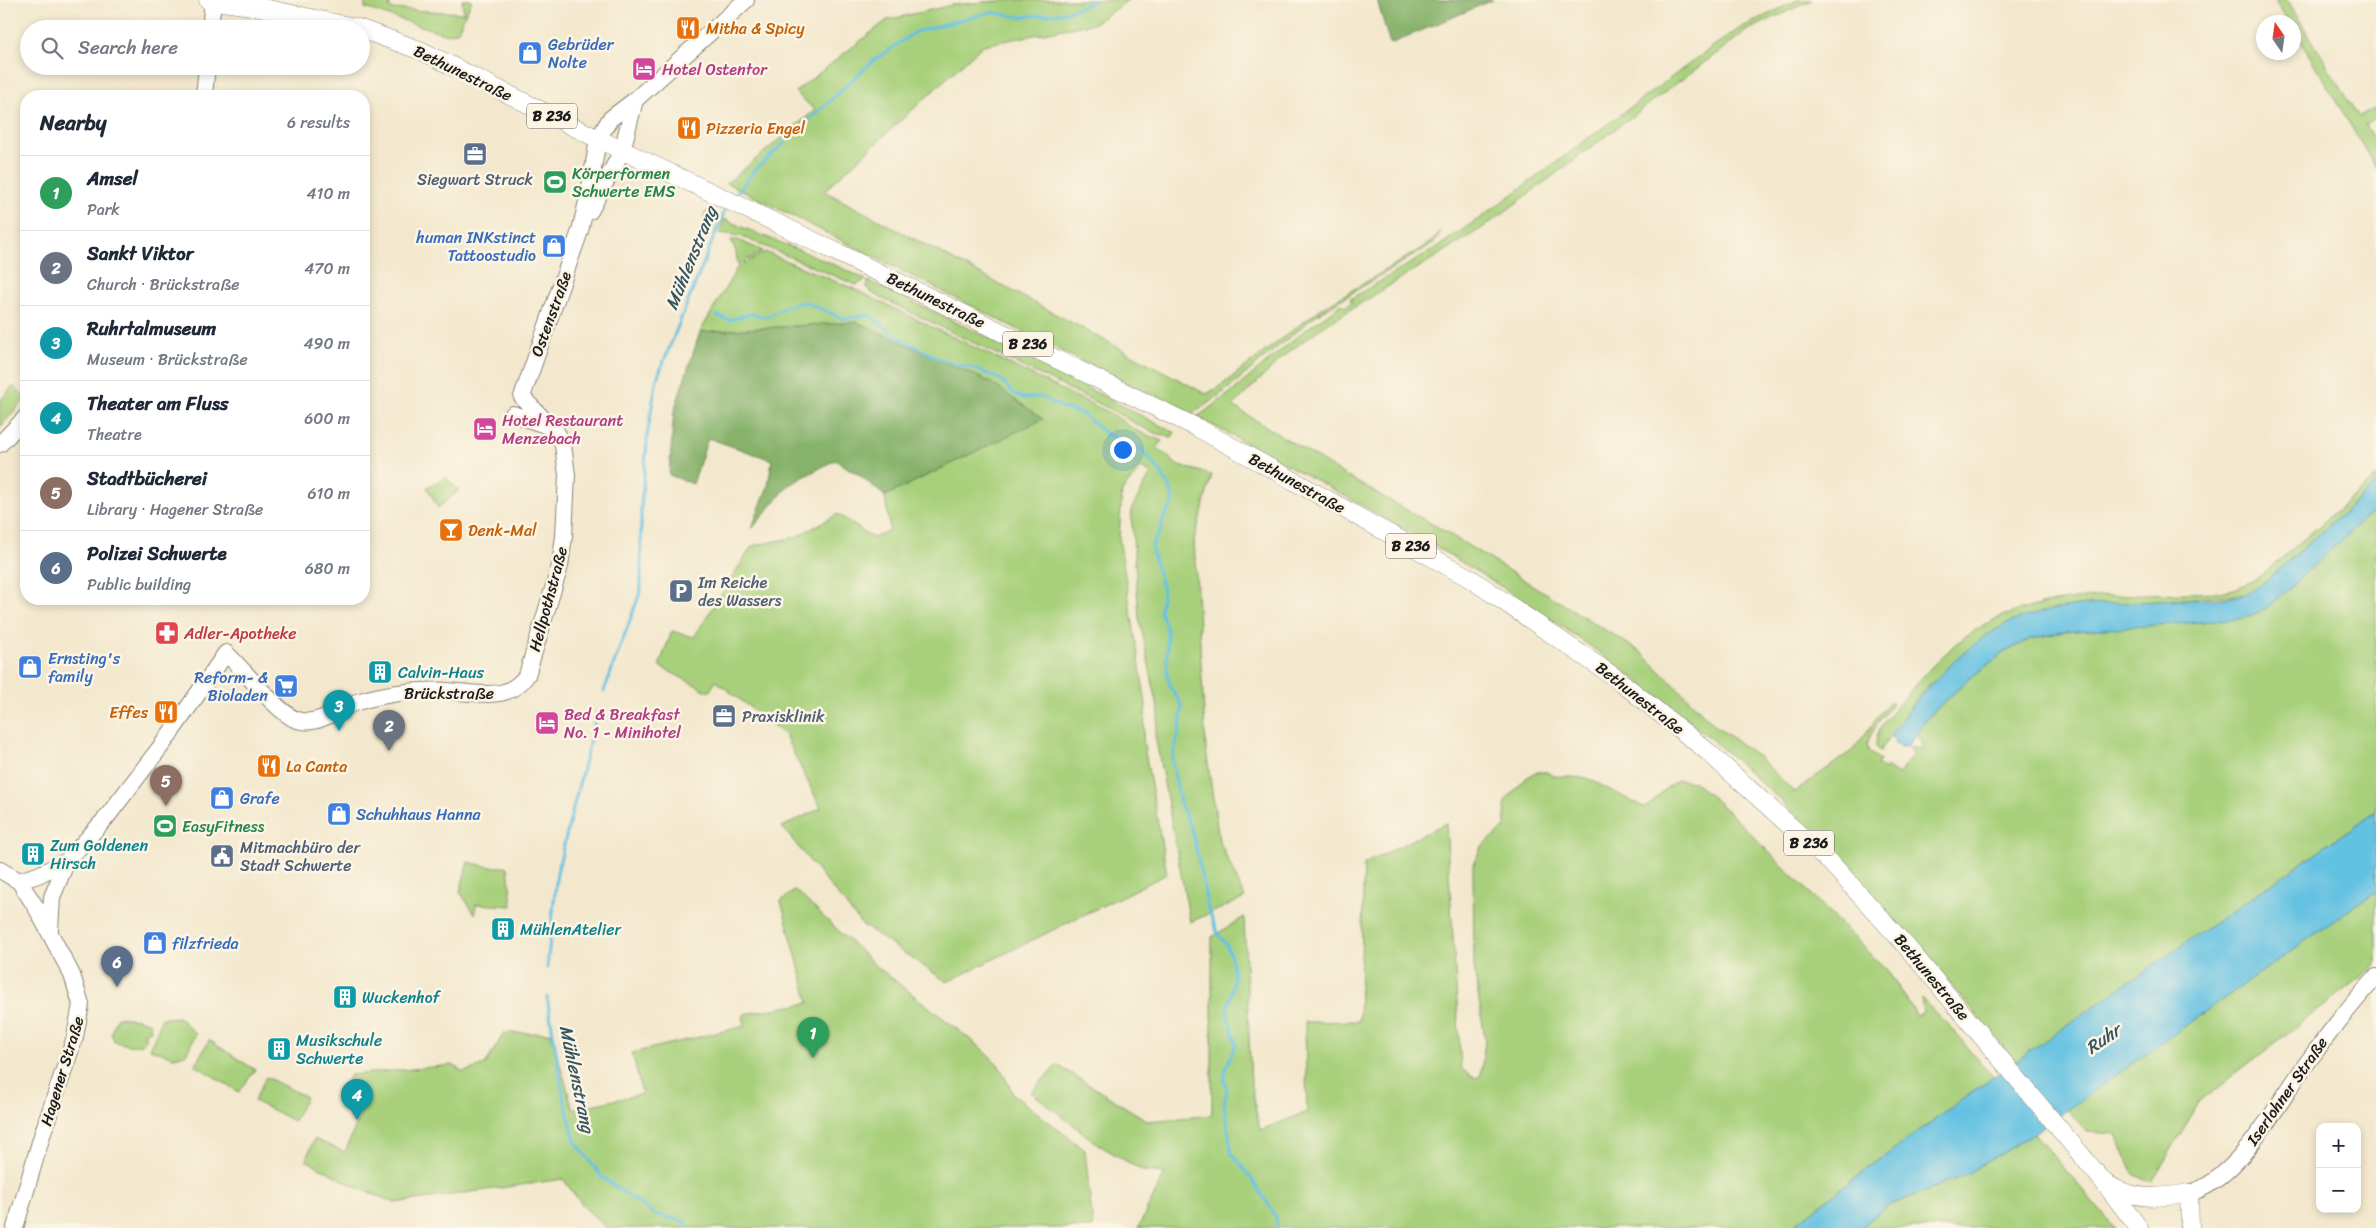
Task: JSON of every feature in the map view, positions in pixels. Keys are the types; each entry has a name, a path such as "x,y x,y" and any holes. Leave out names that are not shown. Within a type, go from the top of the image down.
{"main road":[{"name":"B 236","path":"208,0 213,1"},
{"name":"Bethunestraße","path":"213,1 328,20"},
{"name":"Bethunestraße","path":"370,32 422,51 622,151 871,268 1179,418 1472,579 1616,678 1707,750 1831,863 1907,947 2103,1181 2139,1228"},
{"name":"Bethunestraße","path":"2103,1181 2135,1197 2151,1198 2189,1193"},
{"path":"2189,1193 2190,1228"}],"street":[{"path":"598,139 610,119 635,100 746,0"},
{"path":"211,20 213,1"},
{"path":"205,90 206,75"},
{"name":"Ostenstraße","path":"580,231 622,151 635,100"},
{"name":"Ostenstraße","path":"522,397 580,231 598,139"},
{"name":"Hellpothstraße","path":"522,397 552,427 563,445 566,459 564,536 560,566 527,675 522,682"},
{"path":"513,414 552,427"},
{"path":"0,444 20,423"},
{"name":"Brückstraße","path":"66,860 106,818 166,741 226,653 285,714 299,721 319,720 356,702 398,693 449,692 486,696 500,694 522,682"},
{"path":"0,870 19,881 38,875 66,860"},
{"path":"50,932 52,897 66,860"},
{"name":"Hagener Straße","path":"15,1228 80,1017 81,1004 78,990 50,932 19,881"},
{"name":"Iserlohner Straße","path":"2189,1193 2217,1180 2244,1153 2330,1031 2376,977"}],"green space":[{"path":"365,0 389,0 390,9 464,13 462,0 472,0 457,32 446,34 365,8"},
{"path":"1007,0 1128,0 1095,23 983,45 824,191 1206,394 1219,387 1319,310 1422,248 1441,231 1434,243 1316,315 1225,391 1193,414 1069,355 727,183 815,110 795,92 887,20 952,5"},
{"path":"1377,0 1493,0 1390,44"},
{"path":"1798,0 1812,0 1748,30 1487,225 1318,330 1285,355 1233,406 1346,476 1441,529 1641,652 1716,726 1761,759 1794,792 1853,750 1890,701 1893,703 1872,732 1868,749 1880,760 1877,765 1885,770 1887,767 1898,775 1914,753 1910,750 1912,747 1920,749 1923,745 1916,734 1928,717 1969,679 2003,653 2030,639 2063,632 2259,612 2272,604 2376,509 2376,811 2016,1062 1865,886 1801,820 1703,732 1670,706 1568,630 1497,584 1349,498 1197,417 1233,391 1306,329 1342,304 1344,307 1352,303 1350,299 1433,250 1490,211 1715,45 1742,27"},
{"path":"2275,0 2287,0 2296,15 2285,15"},
{"path":"2301,23 2359,117 2376,108 2376,118 2365,125 2376,143 2376,168 2301,42"},
{"path":"708,210 718,216 712,230 706,227 704,215"},
{"path":"724,219 831,263 866,280 856,285 740,236 720,233"},
{"path":"731,240 738,240 763,251 738,265 736,252"},
{"path":"765,252 854,289 1114,415 1135,430 1162,441 1157,447 1177,465 1212,475 1194,540 1206,749 1219,840 1245,898 1190,922 1155,735 1159,713 1139,618 1131,510 1151,473 1141,468 1122,491 1119,538 1146,704 1143,740 1167,874 947,982 861,924 782,827 821,808 786,738 787,736 716,681 709,692 659,666 672,631 694,637 752,546 796,537 838,514 873,538 890,530 885,496 1042,419 857,322 700,332 737,268"},
{"path":"868,281 1000,343 1175,433 1172,437 1140,426 1112,410 873,294 867,288"},
{"path":"857,322 990,382 1043,419 885,496 859,475 835,460 789,485 751,530 768,486 772,460 708,438 693,484 669,475 674,411 700,332"},
{"path":"13,386 20,392 20,405 0,427 0,401"},
{"path":"446,477 459,490 438,508 427,487"},
{"path":"2376,477 2376,484 2268,579 2247,594 2056,609 2014,621 1976,644 1927,687 1913,703 1880,751 1877,749 1877,736 1880,729 1895,709 1940,659 1960,641 1982,626 2007,614 2066,600 2130,595 2220,592 2240,587 2269,569"},
{"path":"1536,772 1547,772 1553,776 1587,778 1643,807 1648,806 1678,780 1694,782 1729,812 1889,972 1917,1016 1923,1012 1921,998 1950,1027 1994,1078 1856,1177 1790,1228 1138,1228 1165,1173 1143,1171 1099,1145 1031,1092 1057,1065 1148,1121 1212,1115 1212,937 1244,917 1251,1086 1260,1130 1307,1112 1305,1022 1359,1021 1364,864 1446,823 1461,1068 1476,1078 1481,1075 1485,1040 1474,967 1473,866 1481,847 1505,827 1505,801 1526,778"},
{"path":"468,862 490,867 508,867 512,906 476,904 475,914 460,892"},
{"path":"795,890 875,965 980,1047 998,1064 1014,1095 1085,1150 1093,1228 607,1228 584,1207 563,1179 395,1203 356,1187 306,1160 314,1139 345,1152 361,1113 337,1100 350,1075 453,1065 463,1072 485,1065 504,1033 551,1033 573,1109 642,1094 632,1053 745,1026 743,1014 809,1003 781,901"},
{"path":"2376,891 2376,965 2200,1101 2152,1182 2134,1174 2115,1134 2087,1132 2067,1109"},
{"path":"117,1017 138,1019 150,1023 151,1030 144,1033 146,1039 136,1045 115,1042 111,1034"},
{"path":"179,1017 196,1034 186,1054 174,1057 150,1049 162,1018"},
{"path":"209,1040 255,1070 239,1092 195,1065"},
{"path":"266,1077 306,1097 294,1121 254,1101"},
{"path":"2034,1133 2115,1228 1860,1228 1886,1207 1965,1175"}],"water":[{"path":"2376,484 2376,509 2272,604 2259,612 2242,619 2063,632 2030,639 2003,653 1969,679 1928,717 1907,748 1903,745 1901,748 1894,743 1895,740 1890,736 1916,702 1949,666 1986,636 2005,625 2024,617 2056,609 2089,605 2213,599 2247,594 2268,579"},
{"name":"Ruhr","path":"2376,811 2376,891 2034,1133 1965,1175 1886,1207 1860,1228 1790,1228 1861,1173 2080,1016"}],"waterway":[{"name":"Mühlenstrang","path":"734,197 754,171 873,61 915,32 990,12 1021,17 1063,13 1095,0"},
{"name":"Mühlenstrang","path":"604,691 641,590 641,506 648,430 657,378 727,205"},
{"path":"716,315 729,320 751,314 767,317 790,305 805,302 844,319 869,315 894,335 940,359 975,369 1000,379 1013,393 1022,398 1042,397 1060,407 1082,414 1107,435 1130,443 1144,452 1161,473 1171,490 1173,504 1163,518 1161,531 1154,540 1152,550 1163,590 1160,612 1167,629 1167,674 1170,686 1182,706 1180,728 1172,760 1180,803 1193,833 1208,909 1218,934 1227,945 1232,961 1234,978 1227,1012 1236,1044 1226,1067 1224,1078 1227,1091 1224,1104 1232,1154 1254,1182 1275,1215 1278,1228"},
{"name":"Mühlenstrang","path":"547,968 557,873 597,712"},
{"name":"Mühlenstrang","path":"547,997 563,1094 575,1141 602,1177 654,1214 685,1222 689,1228"}],"place":[{"name":"Mitha & Spicy","path":"688,28"},
{"name":"Gebrüder Nolte","path":"530,53"},
{"name":"Hotel Ostentor","path":"644,69"},
{"name":"Pizzeria Engel","path":"689,128"},
{"name":"Siegwart Struck","path":"475,154"},
{"name":"Körperformen Schwerte EMS","path":"555,182"},
{"name":"human INKstinct Tattoostudio","path":"554,246"},
{"name":"Hotel Restaurant Menzebach","path":"485,429"},
{"name":"Denk-Mal","path":"451,530"},
{"name":"Im Reiche des Wassers","path":"681,591"},
{"name":"Adler-Apotheke","path":"167,633"},
{"name":"Ernsting's family","path":"30,667"},
{"name":"Calvin-Haus","path":"380,672"},
{"name":"Reform- & Bioladen","path":"286,686"},
{"name":"Effes","path":"166,712"},
{"name":"Praxisklinik","path":"724,716"},
{"name":"Bed & Breakfast No. 1 - Minihotel","path":"547,723"},
{"name":"Ruhrtalmuseum","path":"339,731"},
{"name":"Sankt Viktor","path":"389,751"},
{"name":"La Canta","path":"269,766"},
{"name":"Grafe","path":"222,798"},
{"name":"Stadtbücherei","path":"166,806"},
{"name":"Schuhhaus Hanna","path":"339,814"},
{"name":"EasyFitness","path":"165,826"},
{"name":"Zum Goldenen Hirsch","path":"33,854"},
{"name":"Mitmachbüro der Stadt Schwerte","path":"222,856"},
{"name":"MühlenAtelier","path":"503,929"},
{"name":"filzfrieda","path":"155,943"},
{"name":"Polizei Schwerte","path":"117,987"},
{"name":"Wuckenhof","path":"345,997"},
{"name":"Musikschule Schwerte","path":"279,1049"},
{"name":"Amsel","path":"813,1058"},
{"name":"Theater am Fluss","path":"357,1120"}]}
